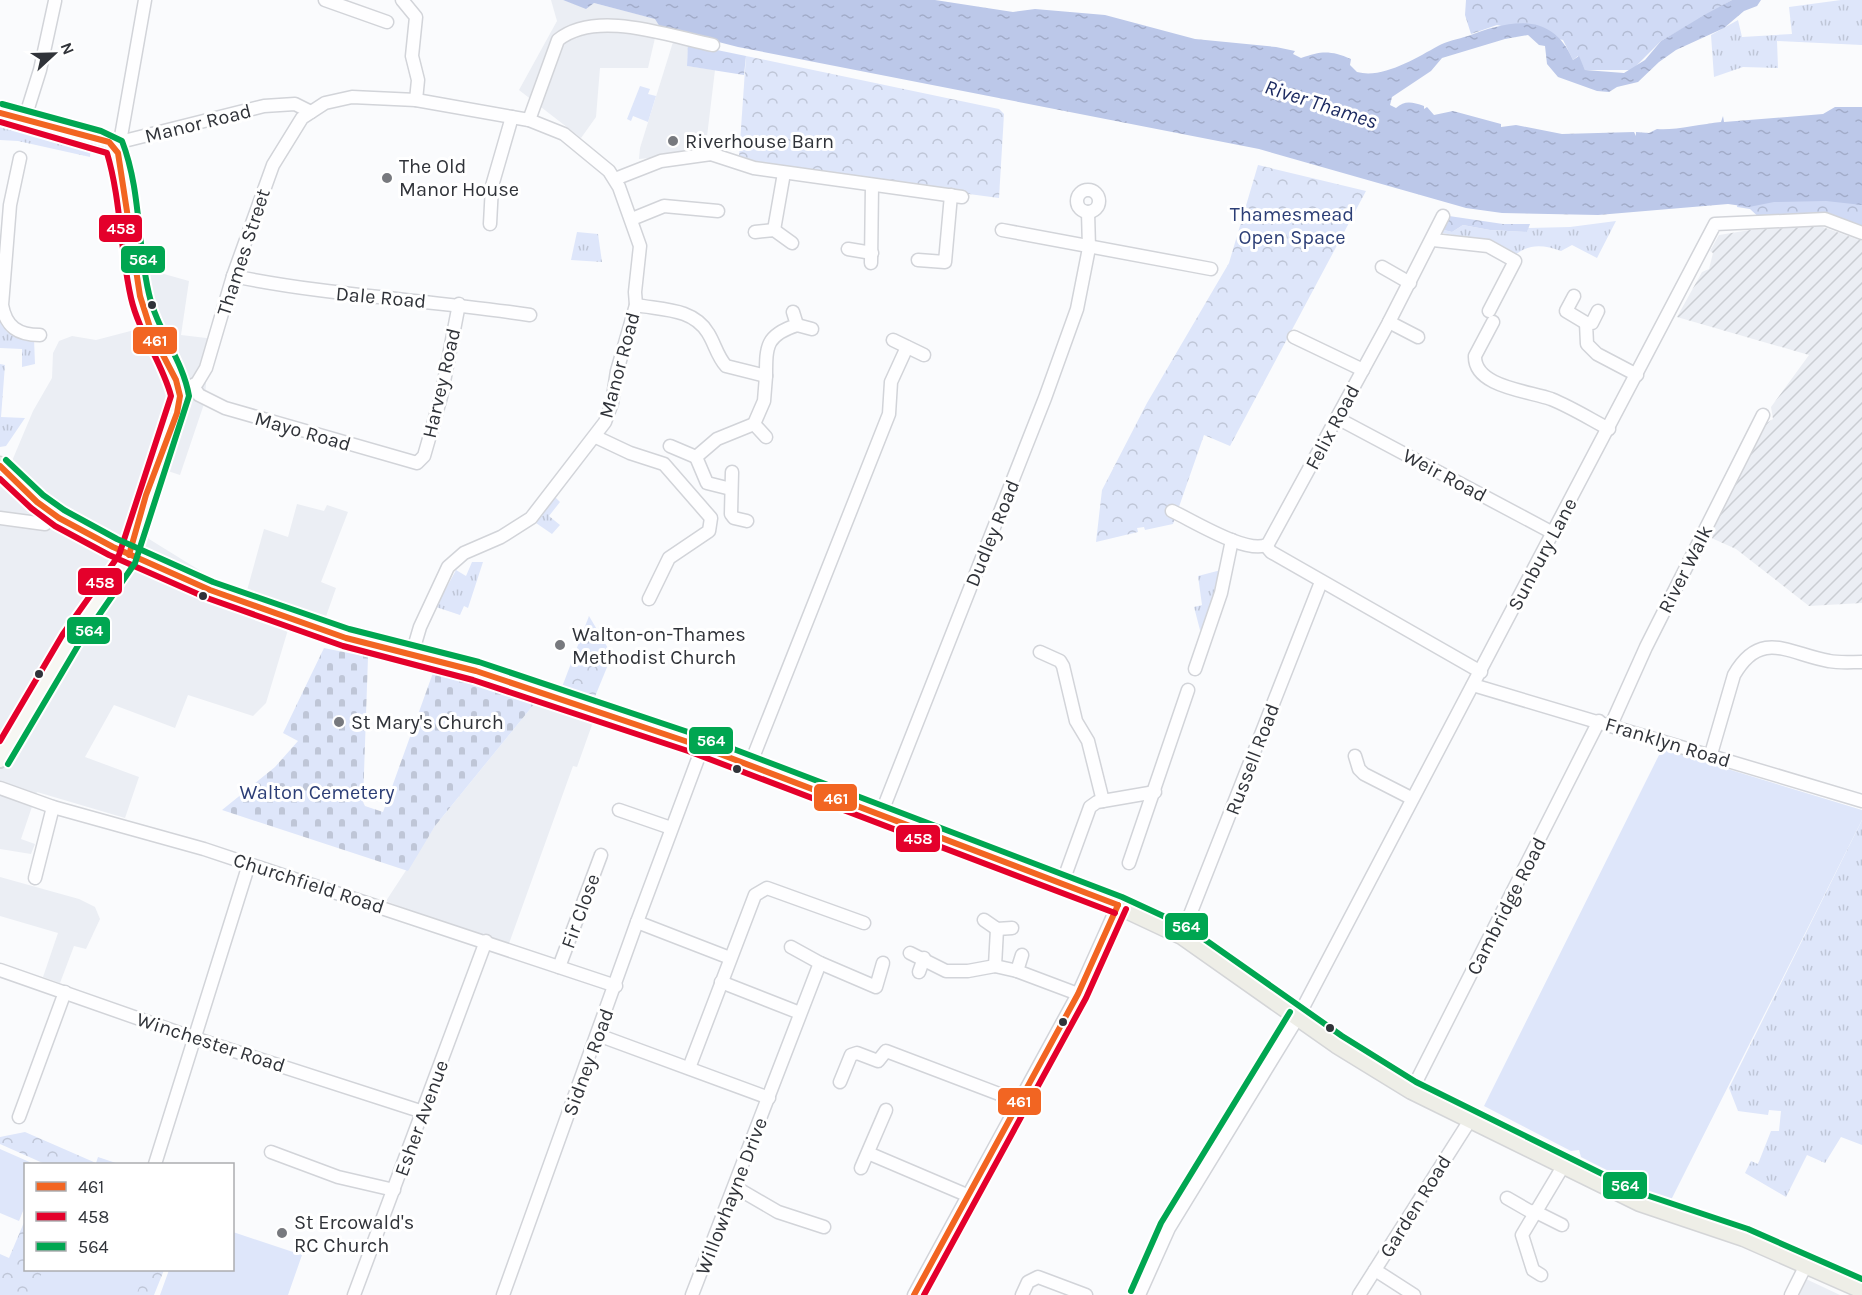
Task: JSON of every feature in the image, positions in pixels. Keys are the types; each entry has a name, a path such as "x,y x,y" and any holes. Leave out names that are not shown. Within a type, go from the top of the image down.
{"main road":[{"path":"0,466 49,511 129,555 210,590 358,642 476,671 702,748 1119,904 1182,935 1298,1017 1412,1090 1472,1117 1640,1202 1744,1237 1862,1289"}],"street":[{"path":"0,759 71,639 117,578 129,555 146,495 177,413 180,392 152,334 140,296 117,144 145,0"},
{"path":"325,0 387,22"},
{"path":"402,0 416,17 412,56 418,80 416,100"},
{"path":"24,121 40,70 55,1"},
{"path":"529,120 558,40 568,32 596,25 609,25 713,45"},
{"name":"Manor Road","path":"117,144 264,106 295,104 311,111 339,98 416,100 529,120 564,134 601,162 615,179 632,219 640,246 635,292 636,305 617,370 612,403 596,436 531,518 501,537 464,553 448,567 420,627 412,654"},
{"name":"Thames Street","path":"193,386 202,376 211,355 233,276 273,165 294,128 311,111"},
{"path":"0,113 117,144"},
{"path":"490,224 492,186 512,117"},
{"path":"615,179 653,164 694,155 711,154 754,168 956,196 945,261 918,260"},
{"path":"20,158 5,204 2,305 4,316 19,333 40,335"},
{"path":"774,230 784,173"},
{"path":"848,249 871,258 872,185"},
{"path":"632,219 664,206 718,211"},
{"name":"Dudley Road","path":"881,814 1045,398 1077,309 1089,248 1088,212"},
{"name":"Felix Road","path":"1266,546 1276,532 1410,283 1443,216"},
{"name":"Sunbury Lane","path":"1139,1295 1169,1228 1298,1017 1411,798 1609,429 1712,228 1715,224 1735,222 1826,219 1862,233"},
{"path":"755,232 774,230 792,243"},
{"path":"1002,230 1211,269"},
{"path":"1433,240 1488,246 1515,261 1475,356 1479,371 1496,383 1553,400 1609,429"},
{"path":"1382,267 1410,283"},
{"name":"Dale Road","path":"233,276 300,290 459,304 530,315"},
{"path":"1574,296 1566,311 1586,323 1592,323 1598,311"},
{"name":"Harvey Road","path":"420,461 441,397 459,304"},
{"path":"636,305 675,310 692,318 706,330 726,366 766,376"},
{"path":"794,312 796,325"},
{"path":"1389,322 1418,338"},
{"path":"1586,323 1585,340 1593,352 1637,375"},
{"path":"696,457 717,439 754,424 765,401 766,355 772,337 796,325 812,329"},
{"path":"1294,337 1362,370"},
{"path":"893,340 924,355"},
{"path":"750,765 889,414 891,382 907,347"},
{"path":"180,392 193,386"},
{"name":"Mayo Road","path":"193,386 199,395 225,408 413,463 420,461"},
{"name":"River Walk","path":"1605,723 1762,415"},
{"name":"Weir Road","path":"1337,418 1553,533"},
{"path":"754,424 766,437"},
{"path":"596,436 630,453 664,464 711,518 709,531 669,558 649,599"},
{"path":"670,446 696,457 707,483 731,489"},
{"path":"732,472 731,514 734,518 747,521"},
{"path":"1172,511 1232,540 1253,547 1266,546 1271,552 1321,582 1480,672"},
{"path":"0,518 45,524"},
{"path":"1195,669 1219,602 1232,540"},
{"name":"Russell Road","path":"1182,935 1321,582"},
{"path":"1711,754 1734,675 1740,663 1752,654 1763,648 1777,647 1832,662 1862,662"},
{"path":"1040,652 1060,661 1064,666 1077,721 1088,741 1103,801"},
{"name":"Franklyn Road","path":"1473,685 1711,754 1862,801"},
{"path":"1129,863 1188,690"},
{"name":"Cambridge Road","path":"1412,1090 1605,723"},
{"name":"Sidney Road","path":"503,1295 702,748"},
{"path":"1355,756 1359,769 1364,774 1411,798"},
{"name":"Churchfield Road","path":"0,788 53,807 249,864 616,986"},
{"path":"1062,884 1087,812 1093,804 1155,792"},
{"path":"35,878 53,807"},
{"path":"619,810 671,828"},
{"name":"Fir Close","path":"559,967 601,855"},
{"path":"155,1163 249,864"},
{"path":"689,1068 755,895 768,888 864,923"},
{"path":"914,1295 1078,994 1119,904"},
{"path":"984,920 998,929 1012,928"},
{"path":"637,922 730,957"},
{"path":"995,966 998,929"},
{"name":"Esher Avenue","path":"354,1295 486,941"},
{"path":"791,947 820,963 876,987 883,963"},
{"path":"910,953 946,971 968,972 995,966 1017,971 1078,994"},
{"path":"1017,971 1022,955"},
{"path":"919,972 924,958"},
{"name":"Willowhayne Drive","path":"692,1295 820,963"},
{"name":"Winchester Road","path":"0,970 194,1038 423,1112"},
{"path":"721,982 800,1012"},
{"path":"19,1117 66,992"},
{"path":"598,1035 769,1098"},
{"path":"840,1082 851,1055 857,1053 879,1061 886,1051 1020,1102"},
{"path":"861,1168 886,1110"},
{"name":"Garden Road","path":"1359,1295 1472,1117"},
{"path":"272,1152 338,1177 394,1190"},
{"path":"868,1153 969,1196"},
{"path":"1541,1275 1533,1270 1522,1235 1565,1163"},
{"path":"735,1187 778,1212 824,1227"},
{"path":"1507,1198 1562,1225"},
{"path":"1791,1295 1806,1265"},
{"path":"1375,1270 1414,1295"},
{"path":"1022,1295 1028,1282 1038,1277 1086,1295"}],"shaded area":[{"path":"551,0 563,0 586,8 594,3 656,19 689,35 687,66 715,70 705,153 639,159 640,148 673,42 655,38 648,68 600,68 596,117 581,138 519,90 557,21"},
{"path":"1820,226 1862,241 1862,603 1809,606 1736,549 1707,536 1762,426 1773,419 1771,407 1809,355 1677,317 1702,272 1709,269 1713,253 1710,251 1719,235 1750,230"},
{"path":"139,267 189,281 181,335 215,339 207,365 205,401 180,475 162,469 151,497 145,529 149,539 212,578 246,594 264,529 288,537 297,504 324,511 327,505 348,512 321,582 336,588 324,622 290,623 266,703 253,716 188,695 175,728 114,705 85,757 139,777 125,818 37,792 21,839 35,844 31,854 0,849 0,473 12,461 33,411 52,378 53,353 59,341 72,336 96,340 142,328 132,284"},
{"path":"535,703 593,722 577,767 573,766 507,949 386,901 435,826"},
{"path":"0,877 79,899 95,907 100,919 86,949 74,946 60,983 43,977 58,933 0,916"},
{"path":"1806,1279 1840,1295 1799,1295"}],"green space":[{"path":"1466,0 1732,0 1661,41 1632,70 1585,70 1578,56 1573,60 1563,40 1497,25 1471,34 1465,15"},
{"path":"1841,0 1862,0 1862,45 1777,41 1778,68 1743,67 1714,77 1711,35 1738,20 1742,37 1792,34 1789,7"},
{"path":"688,44 746,56 744,75 687,66"},
{"path":"746,56 999,109 1004,114 999,198 788,170 739,157"},
{"path":"640,86 650,89 648,94 656,96 648,122 633,116 631,121 627,119"},
{"path":"0,125 91,148 90,157 18,141 0,140"},
{"name":"Thamesmead Open Space","path":"1258,165 1366,191 1230,446 1204,435 1173,524 1145,530 1144,527 1137,528 1138,532 1096,542 1102,490 1147,403 1229,263"},
{"path":"1862,197 1862,228 1831,214 1763,221 1750,209 1737,207 1738,199"},
{"path":"1449,216 1503,224 1530,224 1527,232 1490,230 1463,225 1452,232 1444,230"},
{"path":"1616,221 1597,258 1572,245 1561,251 1543,246 1526,248 1515,255 1488,241 1442,233 1444,230 1452,232 1463,225 1490,230 1527,232 1528,228 1570,227"},
{"path":"577,232 598,234 602,262 571,260"},
{"path":"0,319 8,331 34,339 35,364 22,367 22,349 0,348"},
{"path":"0,364 5,365 1,417 25,418 6,446 0,447"},
{"path":"555,497 560,502 549,516 560,525 552,534 536,523"},
{"path":"472,562 483,562 468,608 464,606 460,615 436,607 456,570 466,576"},
{"path":"1221,570 1203,629 1200,630 1194,607 1202,605 1198,576"},
{"path":"589,616 612,655 594,699 562,687"},
{"name":"Walton Cemetery","path":"324,648 368,657 363,802 365,806 383,812 434,670 535,703 435,826 408,871 222,810 275,767 298,741 283,733"},
{"path":"1662,749 1862,810 1862,820 1670,1202 1581,1157 1579,1150 1571,1151 1484,1106"},
{"path":"1862,820 1862,1145 1841,1137 1825,1163 1807,1155 1786,1197 1745,1173 1751,1161 1758,1164 1771,1131 1779,1131 1781,1111 1769,1110 1768,1115 1738,1111 1729,1088"},
{"path":"25,1132 96,1163 43,1163 0,1144 0,1137"},
{"path":"0,1149 32,1163 24,1163 24,1208 19,1221 0,1213"},
{"path":"98,1157 116,1163 96,1163"},
{"path":"24,1222 24,1271 164,1271 154,1295 0,1295 0,1254 9,1258"},
{"path":"234,1232 302,1255 288,1295 160,1295 169,1271 234,1271"},
{"path":"43,1271 146,1271 136,1295 33,1295"}],"water":[{"name":"River Thames","path":"563,0 935,0 1013,12 1035,9 1105,15 1195,39 1295,51 1293,54 1301,58 1320,53 1337,54 1351,59 1350,65 1357,72 1367,73 1378,73 1399,66 1449,41 1499,26 1528,24 1554,33 1564,44 1573,60 1579,56 1585,70 1624,73 1645,60 1661,41 1732,0 1761,0 1757,6 1744,11 1724,28 1676,50 1638,82 1617,87 1609,92 1597,91 1558,77 1547,64 1545,46 1539,45 1528,35 1505,39 1442,58 1431,71 1392,97 1390,105 1396,108 1402,104 1412,103 1424,106 1424,109 1427,107 1434,115 1453,111 1501,124 1501,127 1516,125 1562,134 1634,132 1636,136 1636,132 1649,133 1657,129 1721,122 1723,116 1724,122 1823,114 1835,107 1862,107 1862,205 1826,201 1774,202 1749,207 1728,204 1598,215 1502,213 1466,208 1259,149 738,47 660,27 655,19 594,3 586,9"}],"transit line":[{"name":"564","path":"2,104 101,131 122,141 133,179 149,294 181,370 189,396 135,563 79,644 8,764"},
{"name":"461","path":"0,113 109,142 118,153 140,296 152,334 176,380 180,396 177,413 146,495 129,555"},
{"name":"458","path":"0,122 107,153 115,189 131,298 139,323 171,396 119,555 63,634 0,741"},
{"name":"564","path":"6,460 43,495 64,510 117,539 213,582 349,629 479,662 694,734 1122,897 1187,927 1342,1036 1416,1082 1643,1194 1748,1229 1862,1279"},
{"name":"461","path":"0,466 37,502 59,518 113,547 210,590 346,638 476,671 691,743 1118,905"},
{"name":"458","path":"0,479 31,508 55,526 109,555 207,598 343,646 473,680 688,751 1115,913"},
{"name":"461","path":"914,1295 1078,994 1118,905"},
{"name":"458","path":"924,1295 1086,998 1126,909"},
{"name":"564","path":"1131,1291 1161,1223 1290,1012"}],"place":[{"name":"Riverhouse Barn","path":"673,141"},
{"name":"The Old Manor House","path":"387,178"},
{"name":"Walton-on-Thames Methodist Church","path":"560,645"},
{"name":"St Mary's Church","path":"339,722"},
{"name":"St Ercowald's RC Church","path":"282,1233"}]}
